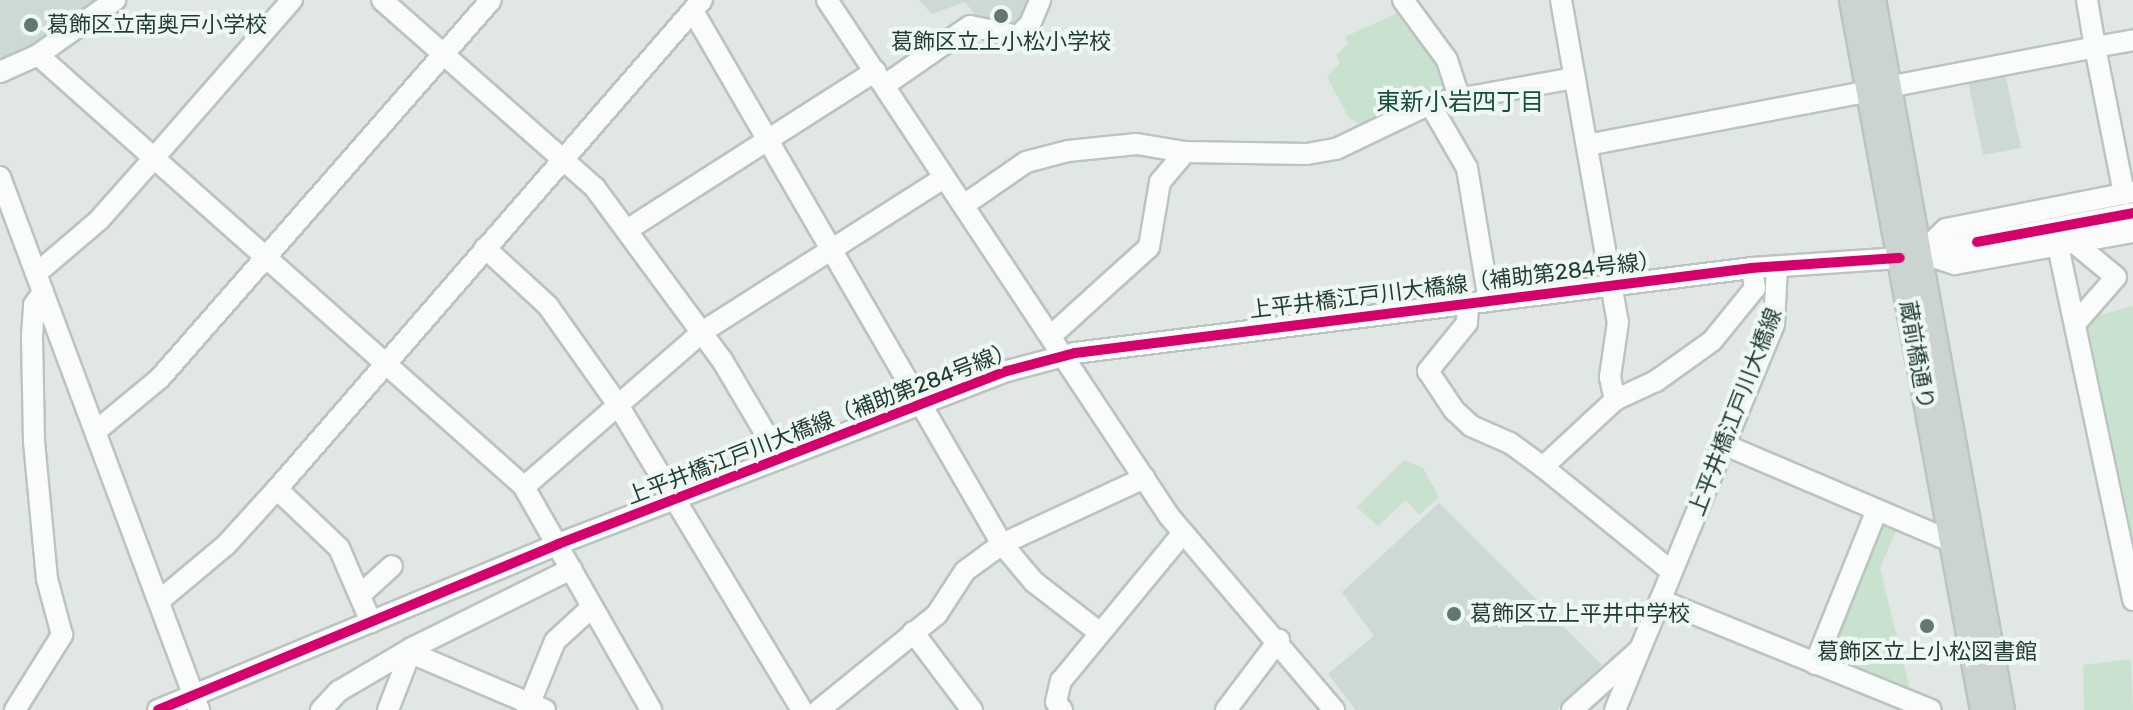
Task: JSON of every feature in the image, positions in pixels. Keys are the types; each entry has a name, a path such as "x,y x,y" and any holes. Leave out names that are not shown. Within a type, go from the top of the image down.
{"main road":[{"name":"蔵前橋通り","path":"1852,0 1879,89 2002,710"},
{"name":"蔵前橋通り","path":"1873,0 1879,89"},
{"name":"蔵前橋通り","path":"1910,255 1953,542 1983,710"}],"street":[{"path":"0,72 38,55 115,0"},
{"path":"15,710 62,635 47,579 34,441 32,336 34,305 40,283 292,0"},
{"path":"382,0 595,188 702,332 780,458"},
{"path":"96,431 160,378 491,0"},
{"path":"827,0 1066,355 1144,478 1183,533 1279,640 1324,705"},
{"path":"627,230 769,139 970,26 1018,36 1030,24 1040,0"},
{"path":"1403,0 1447,60 1459,97"},
{"path":"1910,255 1946,229 2066,210 2128,193 2087,0"},
{"path":"1564,1 1618,322 1610,377 1615,400"},
{"path":"159,601 226,545 277,489 698,5 769,139 924,402 1002,544 1034,582 1100,633"},
{"path":"1587,145 2133,40"},
{"path":"38,55 524,487 651,710"},
{"path":"964,205 1026,162 1068,151 1137,144 1185,152 1307,154 1336,149 1430,104 1575,78"},
{"path":"1430,104 1467,168 1478,302 1428,371 1471,426 1510,443 1671,571"},
{"path":"1052,335 1149,247 1160,182 1185,152"},
{"path":"0,177 197,702"},
{"path":"524,487 702,332 944,178"},
{"path":"1777,267 1910,255 2133,213"},
{"path":"1910,255 1955,264 2133,232"},
{"path":"2067,245 2116,277 2075,324"},
{"path":"2067,245 2075,324 2133,600"},
{"path":"485,248 548,306 618,405 802,710"},
{"name":"上平井橋江戸川大橋線（補助第284号線）","path":"158,710 197,702 371,622 558,544 924,402 1066,355 1777,267"},
{"name":"上平井橋江戸川大橋線","path":"1615,710 1774,324 1777,267"},
{"path":"1543,467 1615,400 1656,381 1712,341 1755,288 1752,268"},
{"path":"1723,444 1953,542"},
{"path":"819,710 937,614 965,571 1002,544 1144,478"},
{"path":"277,489 339,548 371,622"},
{"path":"1815,664 1877,510"},
{"path":"1062,710 1056,702 1061,681 1183,533"},
{"path":"360,595 392,566"},
{"path":"321,710 339,691 412,648 571,569"},
{"path":"1660,600 1815,664 1885,701 1931,710"},
{"path":"412,648 418,656 534,708 555,641 591,608"},
{"path":"913,632 972,710"},
{"path":"1226,710 1279,640"},
{"path":"388,710 412,648"},
{"path":"1572,710 1638,651"}],"shaded area":[{"name":"葛飾区立南奥戸小学校","path":"0,0 98,0 26,51 0,61"},
{"name":"葛飾区立上小松小学校","path":"919,0 1034,0 1015,29 977,18 965,2 932,14"},
{"path":"2005,73 2021,148 1983,155 1968,81"},
{"name":"葛飾区立上平井中学校","path":"1439,503 1602,665 1557,710 1356,710 1328,674 1374,636 1342,592"}],"green space":[{"path":"1399,12 1434,58 1445,85 1361,125 1349,118 1327,77 1340,63 1336,55 1348,44 1345,37"},
{"path":"2133,306 2133,538 2086,319"},
{"path":"1404,460 1423,468 1439,497 1419,515 1406,500 1378,526 1357,507"},
{"path":"1893,522 1896,531 1880,568 1912,697 1817,662 1877,523"},
{"path":"2131,659 2133,710 2084,710 2083,665"}],"cycle path":[{"path":"1977,242 2133,213"},
{"path":"158,710 558,544 1007,371 1075,353 1752,268 1900,258"}],"place":[{"name":"葛飾区立上小松小学校","path":"1001,16"},
{"name":"葛飾区立南奥戸小学校","path":"31,25"},
{"name":"葛飾区立上平井中学校","path":"1454,614"},
{"name":"葛飾区立上小松図書館","path":"1927,626"}],"district":[{"name":"東新小岩四丁目","path":"1460,103"}]}
